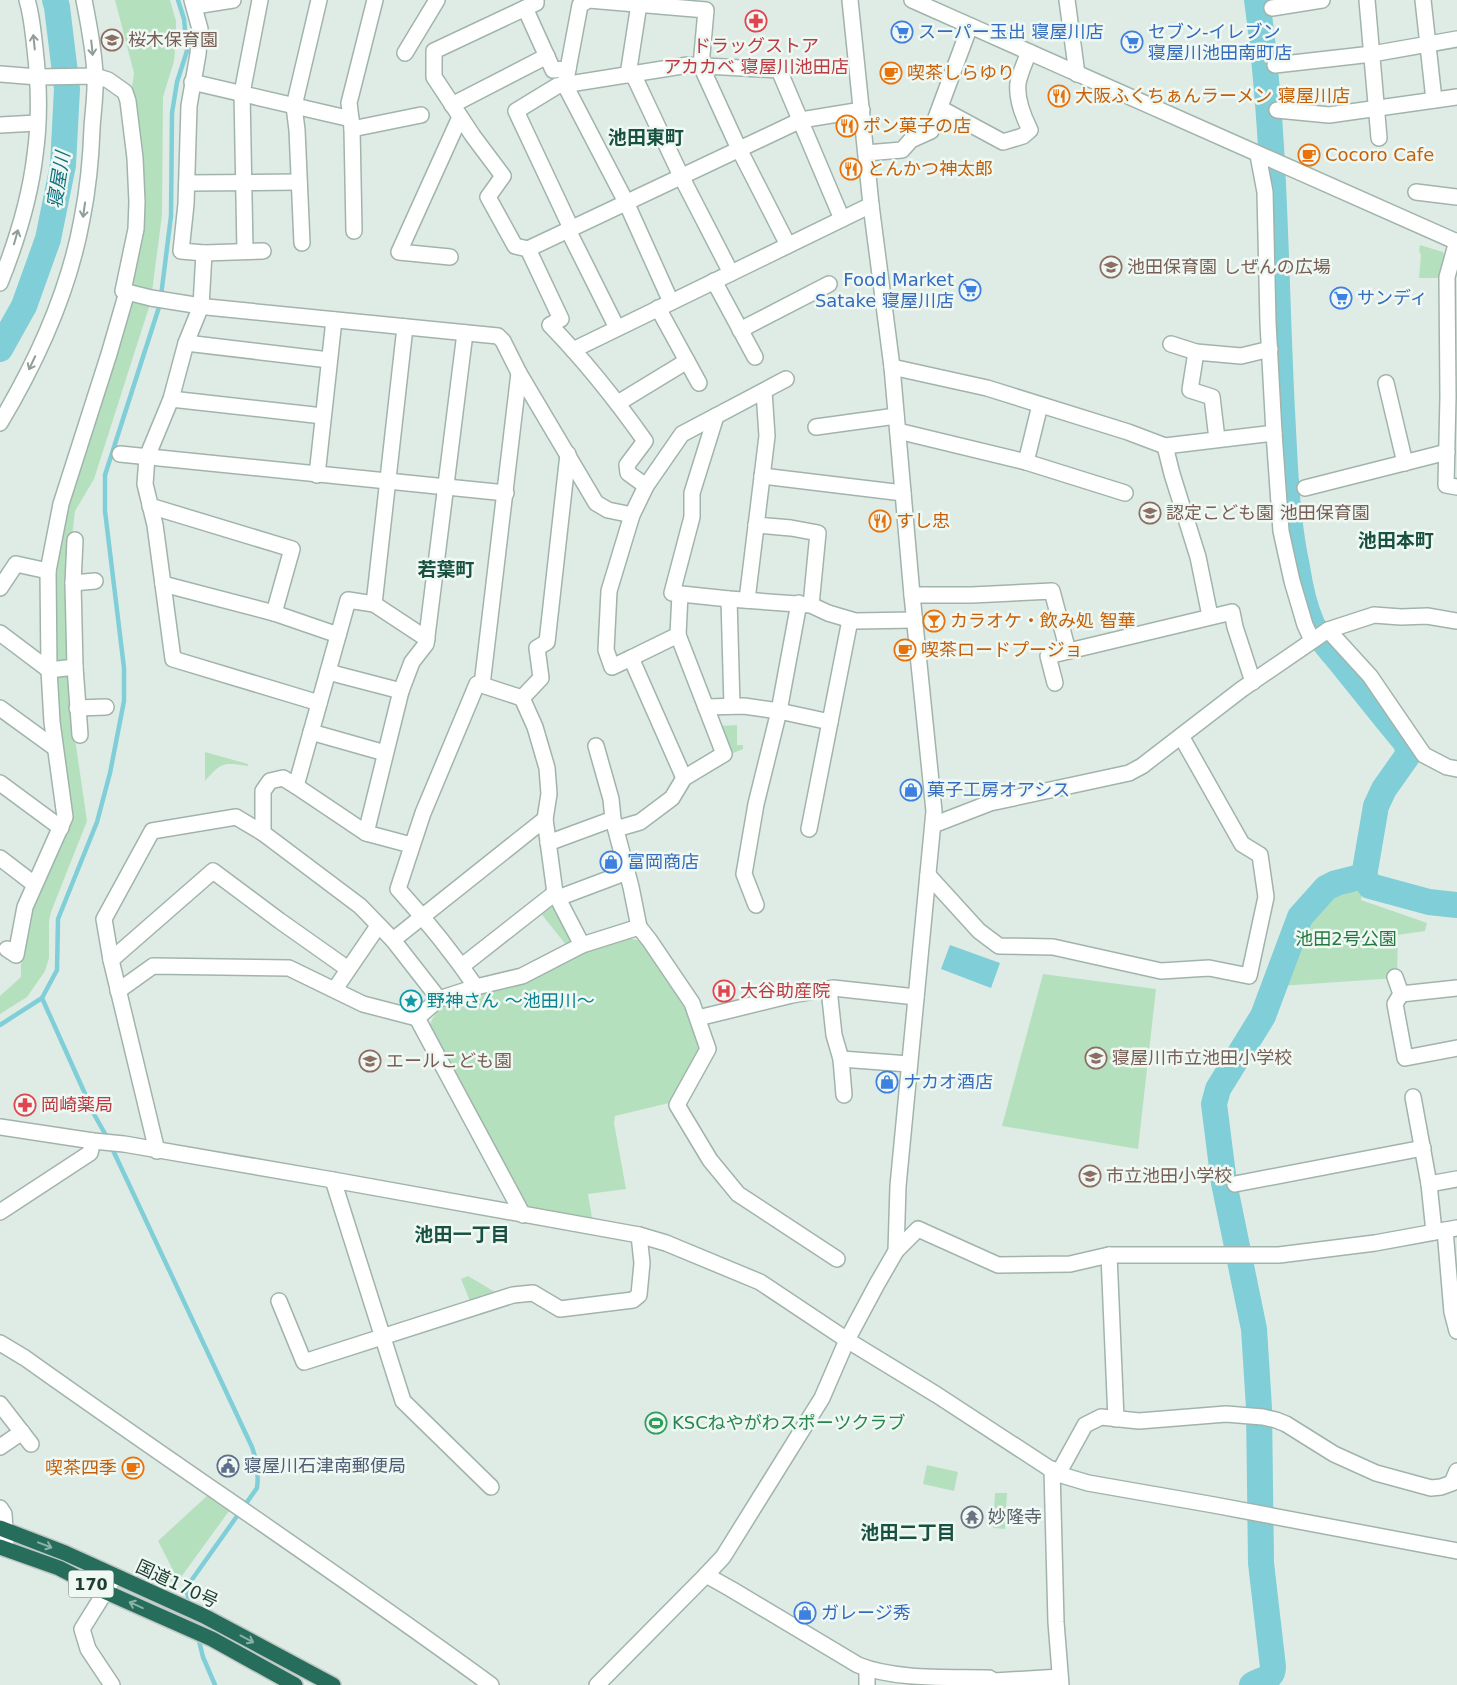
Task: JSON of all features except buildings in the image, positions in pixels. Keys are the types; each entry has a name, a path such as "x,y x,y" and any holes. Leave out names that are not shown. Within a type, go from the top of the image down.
{"highway":[{"name":"国道170号","path":"3,1529 65,1553 204,1616 333,1685"},
{"name":"国道170号","path":"3,1548 59,1568 106,1592 212,1639 295,1685"}],"street":[{"path":"0,283 24,207 35,155 42,77 27,0"},
{"path":"0,423 18,394 51,321 70,266 82,220 90,168 88,76 90,34 84,0"},
{"path":"233,0 194,3 200,29 198,54 189,106 186,204 181,251 204,253 263,251"},
{"path":"245,251 242,93 260,0"},
{"path":"302,243 297,130 294,106 319,0"},
{"path":"354,231 349,103 375,0"},
{"path":"405,52 437,0"},
{"path":"699,383 686,361 626,202 565,85 580,5 589,0 706,10 701,66 739,149 788,245"},
{"path":"850,0 871,204 892,367 914,620 934,811 898,1186 896,1251"},
{"path":"912,0 1457,242 1447,277 1448,397 1446,485 1457,487"},
{"path":"1067,0 1077,74"},
{"path":"1272,8 1317,0"},
{"path":"1367,0 1379,138"},
{"path":"1422,0 1434,100"},
{"path":"568,69 553,70 531,4 434,51 434,77 472,136 503,176 488,197 515,246 528,249 801,120 862,110"},
{"path":"639,4 630,74 731,273"},
{"path":"866,153 902,150 911,140 931,131 970,26"},
{"path":"1275,66 1372,54 1457,39"},
{"path":"940,108 1003,142 1023,136 1030,130 1018,96 1018,83 1029,52"},
{"path":"450,257 399,252 456,111 547,56"},
{"path":"617,328 516,111 557,86 688,66 780,70 842,219"},
{"path":"0,74 42,77 88,76 118,85 125,92 135,158 137,202 136,229 123,291 201,306 498,336 503,341 519,373 596,503 608,510 632,515"},
{"path":"192,82 294,106 351,124 421,115"},
{"path":"1277,110 1330,115 1457,97"},
{"path":"0,125 37,123"},
{"path":"1260,155 1265,192 1270,349 1281,531 1292,581 1305,625 1370,676 1424,755 1447,767 1457,769"},
{"path":"187,183 299,182"},
{"path":"1416,192 1457,198"},
{"path":"574,350 871,204"},
{"path":"528,249 561,319 550,325 574,350 618,404 644,441 627,464 628,473 646,486"},
{"path":"204,253 201,306 186,343 171,399 147,457 145,484 155,525 173,659 319,703"},
{"path":"714,281 755,356"},
{"path":"740,330 829,284"},
{"path":"2,948 16,955 25,907 65,817 55,748 49,670 48,571 61,504 127,292"},
{"path":"317,475 334,320"},
{"path":"374,604 405,327"},
{"path":"366,833 401,691 412,662 426,644 427,639 465,333"},
{"path":"186,343 329,360"},
{"path":"1172,344 1196,352 1241,356 1270,349"},
{"path":"1196,352 1190,390 1212,397 1217,439"},
{"path":"618,404 686,361"},
{"path":"892,367 987,388 1128,432 1165,446 1274,433"},
{"path":"519,373 482,685 522,698 535,727 547,768 549,794 545,819 556,895 582,945"},
{"path":"678,635 612,667 606,650 608,591 632,515 646,486 682,434 786,379"},
{"path":"1386,383 1405,463"},
{"path":"747,600 767,436 764,391"},
{"path":"171,399 323,416"},
{"path":"1026,462 1040,405"},
{"path":"716,416 692,493 692,517 672,593 805,604 850,620 914,620"},
{"path":"816,427 896,416"},
{"path":"898,431 1026,462 1125,493"},
{"path":"1165,446 1198,557 1210,616"},
{"path":"1305,488 1447,452"},
{"path":"120,454 506,493"},
{"path":"522,698 542,678 537,648 547,642 568,454"},
{"path":"762,476 903,493"},
{"path":"150,506 292,549 274,613"},
{"path":"756,525 791,528 818,533 805,604 756,804 744,874 756,905"},
{"path":"75,540 73,583 75,667 80,735"},
{"path":"0,588 16,564 48,571"},
{"path":"73,583 95,581"},
{"path":"163,584 274,613 338,636"},
{"path":"912,595 978,595 1052,591 1068,651"},
{"path":"548,843 615,824 640,822 672,798 684,778 724,754 678,635 680,594"},
{"path":"729,599 732,706"},
{"path":"296,786 348,600 374,604 427,639"},
{"path":"1055,683 1048,656 1232,612 1253,682"},
{"path":"933,825 990,803 1129,773 1142,766 1242,689 1319,636 1374,615 1427,616 1457,621"},
{"path":"809,828 850,620"},
{"path":"0,633 49,670 75,667"},
{"path":"631,658 684,778"},
{"path":"328,672 401,691"},
{"path":"476,987 462,966 423,917 398,889 423,813 477,684"},
{"path":"706,707 744,706 830,722"},
{"path":"77,708 106,707"},
{"path":"0,708 55,748"},
{"path":"310,732 385,753"},
{"path":"928,875 979,931 999,946 1053,947 1162,971 1209,968 1249,976 1266,897 1260,854 1242,844 1180,736"},
{"path":"596,746 611,799 639,927 692,1003 708,1049 677,1105 710,1160 738,1194 837,1259"},
{"path":"263,833 263,791 270,781 283,778 366,833 412,845"},
{"path":"0,783 61,828"},
{"path":"157,1151 118,991 104,919 152,831 236,817 263,833 342,890 360,906 393,940 439,999"},
{"path":"393,940 545,819"},
{"path":"0,858 34,884"},
{"path":"111,960 213,871 280,921 348,968"},
{"path":"462,966 556,895 627,872"},
{"path":"335,989 378,926"},
{"path":"417,1018 439,999 476,987 522,976 582,945 639,927"},
{"path":"118,991 153,966 289,968 363,1004 417,1018 523,1214"},
{"path":"1395,977 1401,994"},
{"path":"1401,994 1457,988"},
{"path":"698,1018 792,995 829,989 916,997"},
{"path":"829,989 834,1035 841,1059 844,1095"},
{"path":"1401,994 1395,1004 1405,1058 1457,1048"},
{"path":"841,1059 910,1064"},
{"path":"1413,1097 1429,1184 1445,1230 1452,1312 1457,1331"},
{"path":"0,1126 95,1142 124,1144 333,1180 638,1235 666,1243 760,1282 846,1340 937,1395 1055,1472 1088,1483 1457,1551"},
{"path":"0,1212 90,1153 95,1142"},
{"path":"1235,1184 1422,1148"},
{"path":"1429,1184 1457,1178"},
{"path":"333,1180 384,1336 403,1401 491,1487"},
{"path":"597,1685 722,1557 822,1398 846,1340 876,1284 896,1251 918,1229 998,1265 1070,1264 1110,1255 1278,1254 1375,1243 1445,1230"},
{"path":"279,1301 304,1362 513,1295 532,1293 560,1309 633,1300 639,1295 642,1263 638,1235"},
{"path":"1110,1255 1116,1419"},
{"path":"0,1343 25,1358 396,1615 491,1685"},
{"path":"0,1404 32,1444"},
{"path":"706,1575 867,1669 906,1675 990,1678 994,1681 1060,1681 1056,1622 1055,1472 1085,1425 1100,1417 1139,1421 1226,1414 1259,1417 1286,1424 1334,1454 1376,1473 1420,1486 1431,1488 1452,1483 1457,1471"},
{"path":"0,1447 22,1432"},
{"path":"0,1508 4,1514 3,1548"},
{"path":"112,1685 88,1649 82,1629 115,1576"},
{"path":"867,1669 867,1685"}],"green space":[{"path":"115,0 170,0 176,21 174,61 163,97 162,215 152,292 130,288 131,95 134,73"},
{"path":"1420,245 1443,252 1446,262 1440,278 1419,278"},
{"path":"128,297 151,301 94,479 75,511 72,537 75,739 87,821 51,912 49,921 49,958 45,971 27,997 0,1014 0,996 21,977 27,916 63,834 55,723 53,558"},
{"path":"737,725 737,745 743,745 743,749 731,754 719,726"},
{"path":"205,752 248,764 248,766 224,765 205,781"},
{"name":"池田2号公園","path":"1364,886 1361,900 1427,923 1425,931 1398,935 1397,978 1280,986 1301,924 1333,888"},
{"path":"552,900 573,938 572,945 567,946 539,911"},
{"path":"626,937 644,942 699,1032 702,1051 673,1102 615,1116 614,1123 626,1189 588,1194 592,1218 526,1209 430,1025 436,1014 453,1001 540,975 586,950"},
{"path":"1043,974 1156,989 1138,1149 1002,1126"},
{"path":"468,1276 495,1292 470,1301 461,1279"},
{"path":"927,1465 958,1472 954,1491 923,1484"},
{"path":"995,1493 1007,1493 1005,1529 993,1528"},
{"path":"208,1495 229,1511 176,1584 168,1580 174,1572 158,1541"}],"water":[{"path":"950,945 1000,963 991,988 941,969"}],"waterway":[{"name":"寝屋川","path":"0,349 24,306 48,239 63,165 67,89 55,0"},
{"path":"0,1025 42,998 57,970 58,919 97,822 110,773 124,701 124,668 105,511 105,475 160,304 171,216 172,113 177,82 187,51 184,19 178,0"},
{"path":"1252,1685 1269,1677 1273,1667 1261,1563 1259,1408 1254,1329 1224,1183 1214,1104 1218,1089 1263,1016 1300,917 1326,888 1336,883 1364,876 1376,806 1384,789 1408,755 1407,744 1315,630 1299,582 1286,490 1268,102 1257,0"},
{"path":"1364,876 1370,886 1429,902 1457,905"},
{"path":"42,998 95,1116 108,1139"},
{"path":"111,1146 252,1447 256,1462 257,1488 186,1588 190,1605"},
{"path":"198,1637 203,1657 215,1685"}],"place":[{"name":"ドラッグストア アカカベ 寝屋川池田店","path":"756,21"},
{"name":"スーパー玉出 寝屋川店","path":"902,32"},
{"name":"桜木保育園","path":"112,40"},
{"name":"セブン-イレブン 寝屋川池田南町店","path":"1132,42"},
{"name":"喫茶しらゆり","path":"891,73"},
{"name":"大阪ふくちぁんラーメン 寝屋川店","path":"1059,96"},
{"name":"ポン菓子の店","path":"847,126"},
{"name":"Cocoro Cafe","path":"1309,155"},
{"name":"とんかつ神太郎","path":"851,169"},
{"name":"池田保育園 しぜんの広場","path":"1111,267"},
{"name":"Food Market Satake 寝屋川店","path":"970,290"},
{"name":"サンディ","path":"1341,298"},
{"name":"認定こども園 池田保育園","path":"1150,513"},
{"name":"すし忠","path":"880,521"},
{"name":"カラオケ・飲み処 智華","path":"934,621"},
{"name":"喫茶ロードプージョ","path":"905,650"},
{"name":"菓子工房オアシス","path":"911,790"},
{"name":"富岡商店","path":"611,862"},
{"name":"大谷助産院","path":"724,991"},
{"name":"野神さん ～池田川～","path":"411,1001"},
{"name":"寝屋川市立池田小学校","path":"1096,1058"},
{"name":"エールこども園","path":"370,1061"},
{"name":"ナカオ酒店","path":"887,1082"},
{"name":"岡崎薬局","path":"25,1105"},
{"name":"市立池田小学校","path":"1090,1176"},
{"name":"KSCねやがわスポーツクラブ","path":"656,1423"},
{"name":"寝屋川石津南郵便局","path":"228,1466"},
{"name":"喫茶四季","path":"133,1468"},
{"name":"妙隆寺","path":"972,1517"},
{"name":"ガレージ秀","path":"805,1613"}],"district":[{"name":"池田東町","path":"646,137"},
{"name":"池田本町","path":"1396,540"},
{"name":"若葉町","path":"446,569"},
{"name":"池田一丁目","path":"462,1234"},
{"name":"池田二丁目","path":"908,1532"}]}
